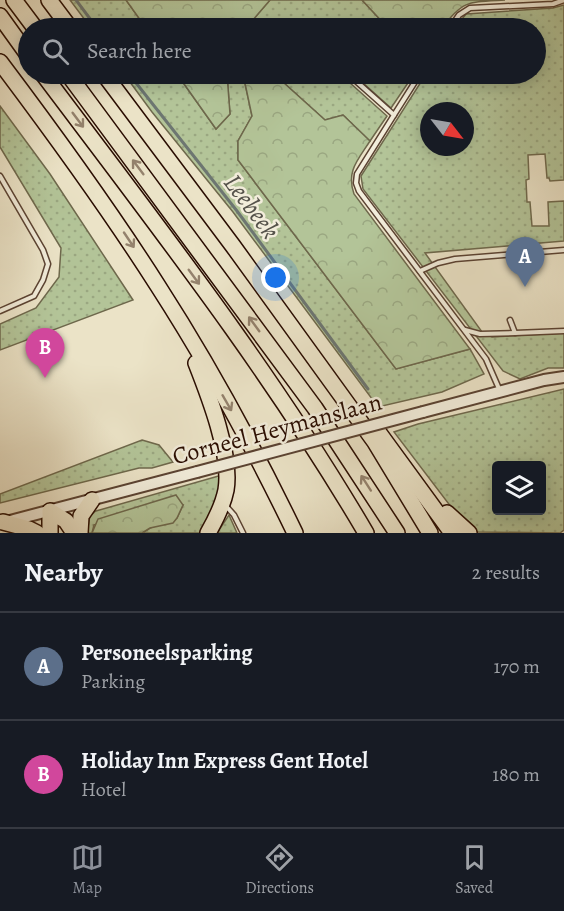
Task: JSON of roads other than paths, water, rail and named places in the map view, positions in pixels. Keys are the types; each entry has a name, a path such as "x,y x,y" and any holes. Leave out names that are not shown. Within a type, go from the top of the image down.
{"highway":[{"path":"14,0 28,18"},
{"path":"49,0 62,18"},
{"path":"0,16 18,40"},
{"path":"0,62 83,175 177,316 235,417 295,533"},
{"path":"50,84 246,347 300,425 366,533"},
{"path":"75,84 315,408 397,533"},
{"path":"112,84 233,246 375,442 430,533"},
{"path":"233,246 341,380 452,533"},
{"path":"177,316 221,438 227,477 223,503 208,533"},
{"path":"387,443 442,509 469,533"},
{"path":"80,533 81,516 92,500"},
{"path":"50,511 51,533"},
{"path":"50,511 66,521 74,533"},
{"path":"2,523 37,533"}],"street":[{"name":"Corneel Heymanslaan","path":"2,523 564,377"}],"lane":[{"path":"457,18 470,8 553,4 564,0"},
{"path":"359,84 394,115"},
{"path":"414,84 357,174 356,183 359,191 486,359 500,392"},
{"path":"0,176 44,250 48,264 43,280 34,296 0,311"},
{"path":"420,271 454,259 564,250"},
{"path":"510,320 515,333"},
{"path":"464,330 480,334 564,331"},
{"path":"223,503 234,515 243,533"}],"waterway":[{"name":"Leebeek","path":"76,0 90,18"},
{"name":"Leebeek","path":"137,84 237,211 368,389"}],"place":[{"name":"Personeelsparking","path":"525,287"},
{"name":"Holiday Inn Express Gent Hotel","path":"45,378"}]}
